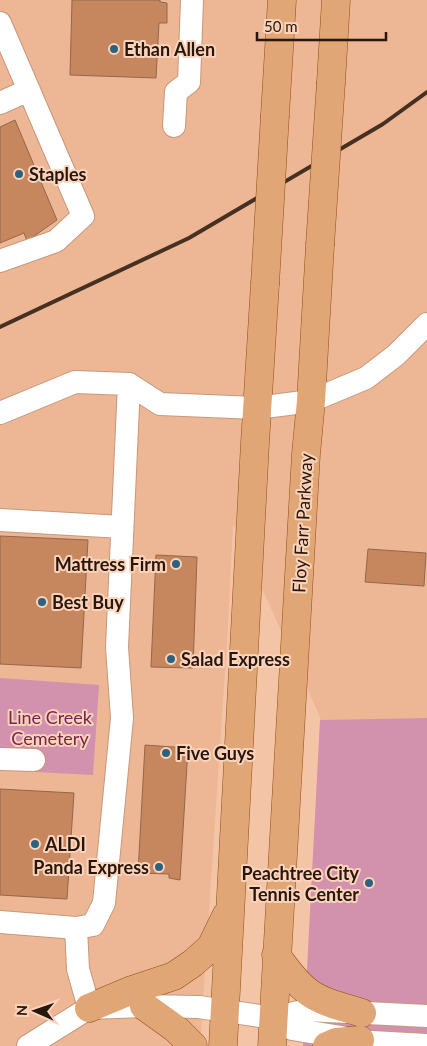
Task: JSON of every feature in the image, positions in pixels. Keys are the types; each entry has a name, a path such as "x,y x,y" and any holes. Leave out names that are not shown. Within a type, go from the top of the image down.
{"main road":[{"path":"223,1046 257,408 282,0"},
{"name":"Floy Farr Parkway","path":"272,1046 306,454 336,0"},
{"path":"89,1008 132,990 174,976 193,963 211,947 230,908"},
{"path":"276,954 292,977 308,992 328,1002 362,1013"},
{"path":"144,1006 176,1029 193,1046"},
{"path":"327,1046 336,1042 360,1040"}],"street":[{"path":"174,126 176,92 189,82 192,0"},
{"path":"0,23 83,216 56,241 0,261"},
{"path":"0,103 29,90"},
{"path":"0,413 76,382 129,384 160,404 257,408 311,401 366,378 390,360 427,324"},
{"path":"0,922 76,928 93,925 104,903 122,718 117,647 129,384"},
{"path":"0,520 122,527"},
{"path":"0,759 34,760"},
{"path":"76,928 78,969 89,1008"},
{"path":"28,1046 89,1008 144,1006 225,1010 273,1018 292,1029 360,1040 427,1045"},
{"path":"273,1018 306,1010 427,1016"}],"shaded area":[{"path":"0,0 427,0 427,718 320,720 233,524 228,627 200,1046 0,1046"}],"green space":[{"name":"Line Creek Cemetery","path":"0,678 99,685 93,775 0,770"},
{"name":"Peachtree City Tennis Center","path":"427,718 427,1046 303,1046 320,720"}],"building":[{"name":"Ethan Allen","path":"72,0 160,0 160,2 167,3 167,23 159,23 156,78 70,75"},
{"name":"Staples","path":"15,120 57,220 27,241 24,233 0,243 0,127"},
{"name":"Best Buy","path":"0,536 88,540 81,668 0,664"},
{"path":"368,549 426,553 424,586 365,582"},
{"path":"156,555 197,557 193,668 151,667"},
{"path":"145,745 188,748 180,880 169,878 169,874 138,873"},
{"name":"ALDI","path":"0,789 74,793 67,899 0,895"}],"railway":[{"path":"0,327 189,238 383,124 427,92"}],"place":[{"name":"Ethan Allen","path":"114,49"},
{"name":"Staples","path":"19,174"},
{"name":"Mattress Firm","path":"176,564"},
{"name":"Best Buy","path":"42,602"},
{"name":"Salad Express","path":"171,659"},
{"name":"Five Guys","path":"166,753"},
{"name":"ALDI","path":"35,844"},
{"name":"Panda Express","path":"159,867"},
{"name":"Peachtree City Tennis Center","path":"369,883"}]}
